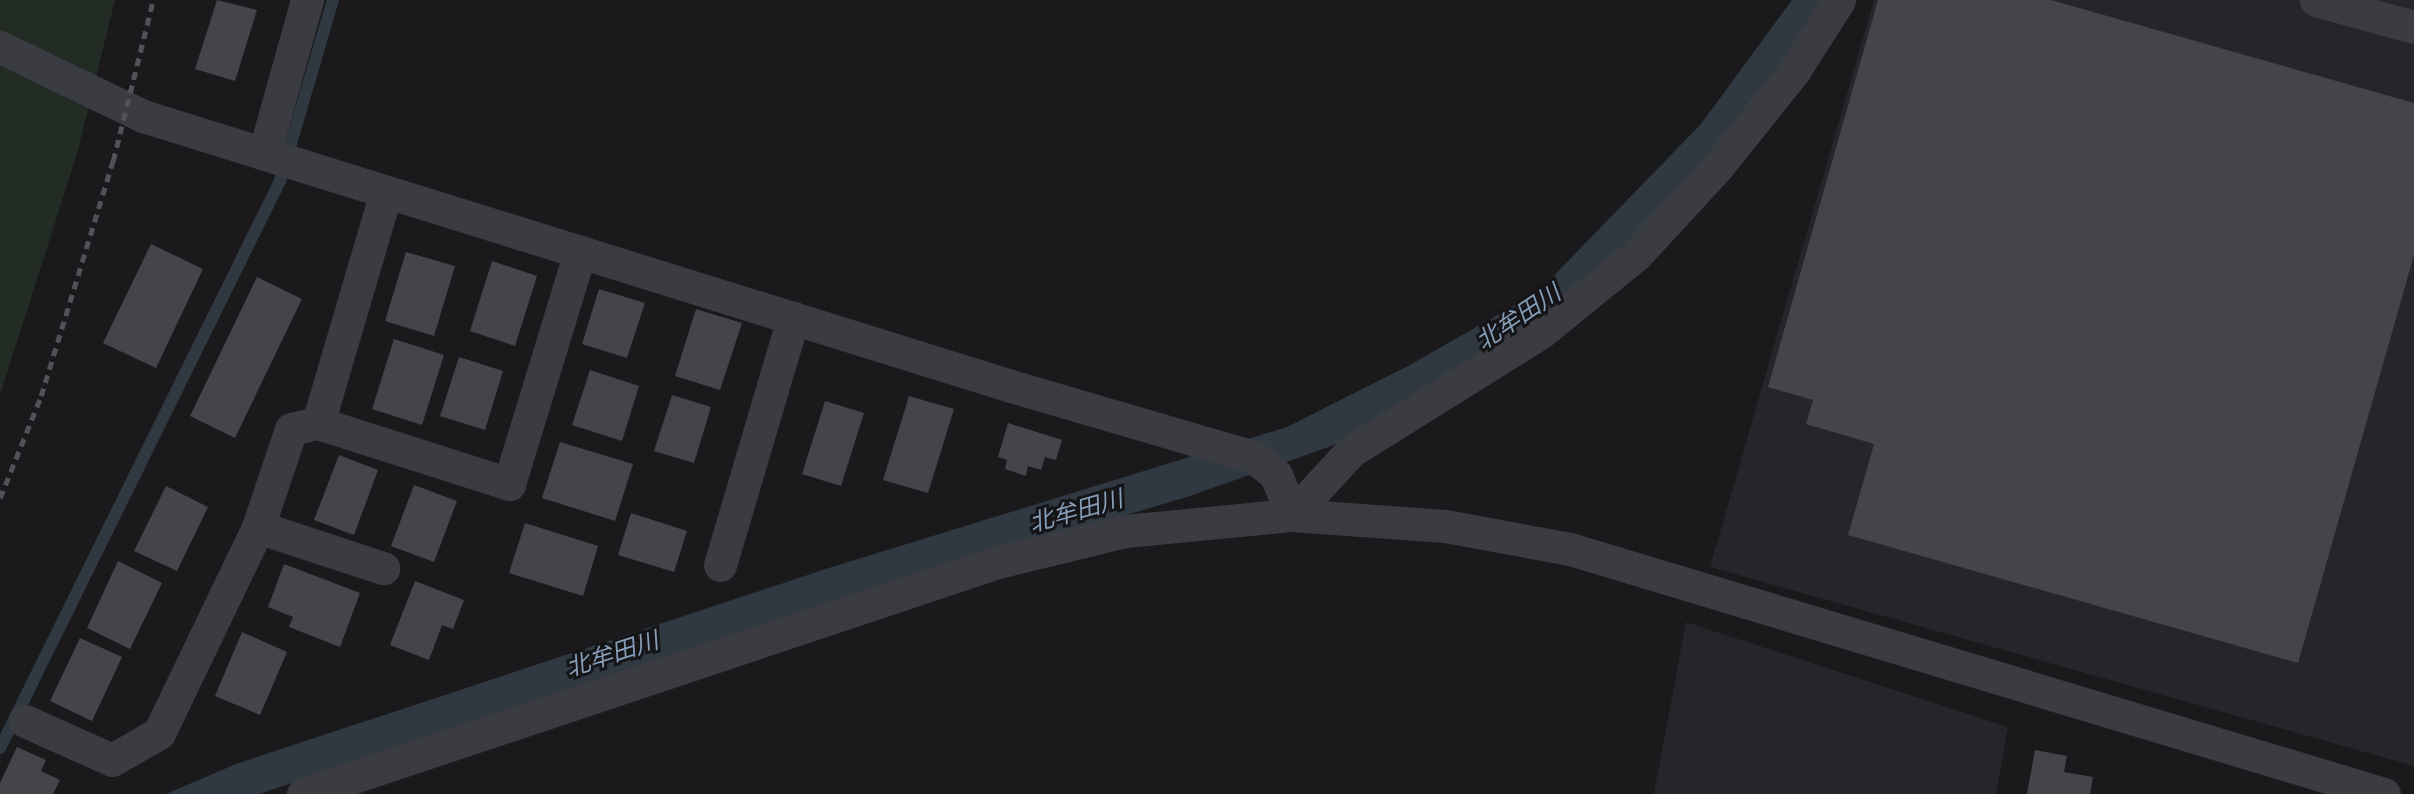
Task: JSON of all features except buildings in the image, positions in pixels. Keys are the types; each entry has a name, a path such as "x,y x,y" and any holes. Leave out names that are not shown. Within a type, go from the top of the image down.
{"street":[{"path":"264,154 307,0"},
{"path":"1292,515 1351,451 1540,333 1636,255 1725,157 1794,70 1839,0"},
{"path":"2316,0 2414,27"},
{"path":"0,47 143,116 793,318 1254,457 1276,475 1292,515"},
{"path":"318,423 386,192"},
{"path":"25,721 112,759 159,733 258,526 291,429 318,423 509,484 580,252"},
{"path":"720,565 793,318"},
{"path":"303,794 999,562 1125,531 1292,515 1445,526 1570,549 2334,786 2384,794"},
{"path":"258,526 383,568"}],"shaded area":[{"path":"0,0 115,0 77,154 0,395"},
{"path":"1874,0 2414,0 2414,766 1710,567"},
{"path":"1686,622 2008,727 1996,794 1654,794"}],"water":[{"name":"北牟田川","path":"1792,0 1828,0 1689,185 1567,301 1337,444 1187,497 839,600 259,794 166,794 236,764 832,567 1287,427 1408,366 1538,292 1701,124"}],"waterway":[{"path":"0,748 280,181 333,0"}],"railway":[{"path":"0,498 41,396 113,161 153,0"}]}
